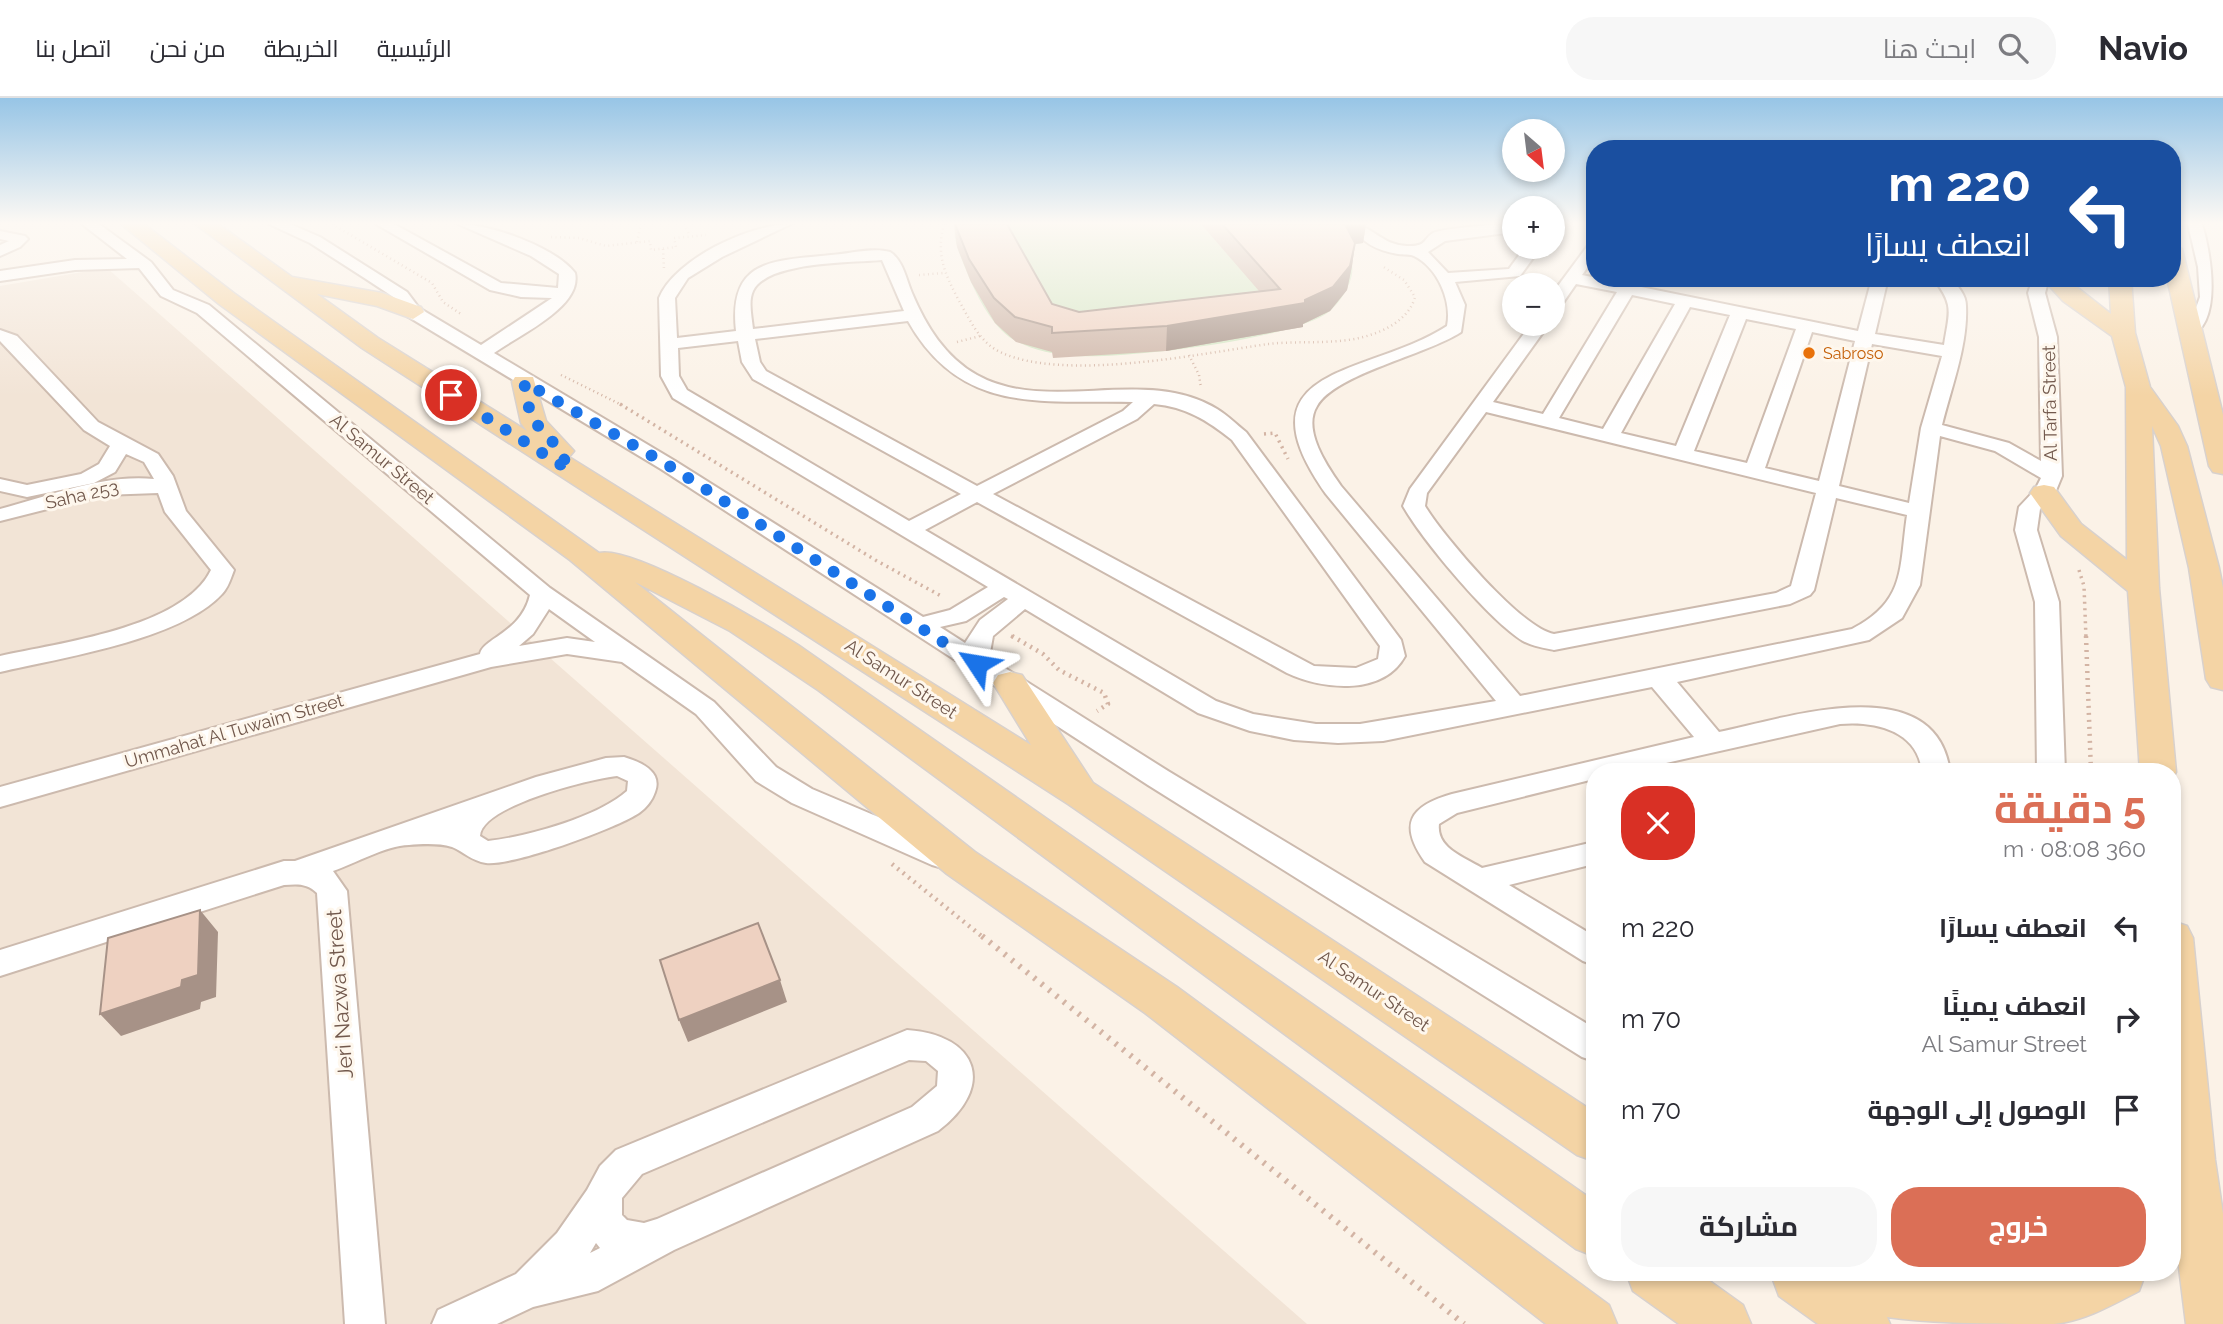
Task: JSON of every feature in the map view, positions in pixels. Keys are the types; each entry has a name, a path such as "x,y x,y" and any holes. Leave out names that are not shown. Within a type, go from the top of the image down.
{"main road":[{"path":"185,281 218,292"},
{"name":"Al Samur Street","path":"201,281 581,554 961,863 1161,1000 1590,1324"},
{"name":"Al Samur Street","path":"281,281 370,343 1081,794 1586,1134"},
{"path":"287,281 382,300 413,313"},
{"path":"2060,287 2123,333"},
{"path":"2120,287 2123,333 2138,387 2143,588 2157,763"},
{"path":"2180,287 2189,331 2220,439 2223,466"},
{"path":"524,382 531,418 560,450 569,470"},
{"path":"2138,387 2165,426 2174,446 2204,568 2223,679"},
{"path":"2048,485 2071,530 2143,588"},
{"path":"581,554 620,565 671,587 726,615 808,669 1586,1224"},
{"path":"1010,683 1081,794"},
{"path":"2181,1177 2213,1324"},
{"path":"1664,1281 1724,1324"},
{"path":"1803,1281 1863,1324"},
{"path":"1844,1281 1949,1311 2028,1320 2081,1304 2109,1281"}],"street":[{"name":"Al Samur Street","path":"157,281 162,289 199,305 542,593 705,708 751,762 783,786 961,863"},
{"path":"381,281 401,295 413,313 524,382 668,465 1158,778 1586,1041"},
{"path":"486,281 496,287 521,292 564,293"},
{"path":"481,354 547,311 564,293 567,281"},
{"path":"677,281 668,293 673,385 689,402 1207,707 1279,730 1332,735 1371,734 1837,642 1879,625 1894,613 1908,585 1931,428 1952,352 1958,304 1950,287"},
{"path":"752,281 744,288 745,334 751,362 759,375 1296,667 1323,676 1349,677 1373,673 1384,667 1393,657 1392,645 1239,436 1223,421 1188,405 1149,398 1064,398 1000,388 960,372 928,339 914,315 900,281"},
{"path":"1447,281 1458,305 1455,328 1421,349 1340,379 1325,388 1310,401 1304,414 1303,426 1311,455 1342,499 1514,706"},
{"path":"2189,331 2202,321 2210,281"},
{"path":"1617,287 1865,338 1952,352"},
{"path":"1531,336 1417,493 1414,506 1422,520 1525,632 1543,640 1563,641 1797,594 1805,585 1878,287"},
{"name":"Al Tarfa Street","path":"2036,287 2036,303 2046,321 2048,337 2036,434 2048,485"},
{"path":"1548,421 1627,289"},
{"path":"1609,436 1685,301"},
{"path":"1683,454 1740,312"},
{"path":"669,344 914,315"},
{"path":"452,336 524,324"},
{"path":"1754,471 1806,326"},
{"path":"0,335 12,340 91,426 101,434 151,458 158,467 176,512 223,570 222,578 209,596 184,613 150,626 0,664"},
{"path":"908,530 1130,415 1149,398"},
{"path":"1482,405 1917,511"},
{"path":"1931,428 1981,439 2021,456 2048,485 2030,507 2026,530 2047,602 2051,763"},
{"path":"1981,439 2036,434"},
{"name":"Saha 253","path":"0,485 27,491 87,479 108,468 115,452 126,444"},
{"name":"Saha 253","path":"0,515 113,487 142,484 166,487"},
{"name":"Ummahat Al Tuwaim Street","path":"468,665 503,646 528,626 539,608 542,593"},
{"path":"918,625 958,616 1014,593"},
{"path":"977,664 975,647 983,631 1014,593"},
{"name":"Ummahat Al Tuwaim Street","path":"0,797 511,654 567,646 633,655"},
{"path":"1658,677 1713,743"},
{"path":"1628,763 1840,716 1870,715 1903,725 1919,735 1936,759 1935,763"},
{"path":"0,963 269,877 298,872 495,802 605,767 627,767 641,777 643,784 637,800 618,813 499,852 478,850 466,841 406,834"},
{"path":"1586,773 1437,808 1427,817 1422,829 1425,842 1434,854 1586,945"},
{"path":"466,841 466,827 470,820 495,802"},
{"path":"1476,881 1586,855"},
{"name":"Jeri Nazwa Street","path":"298,872 321,877 332,891 365,1324"},
{"path":"452,1324 530,1288 598,1271 660,1237 939,1112 955,1089 953,1063 934,1046 907,1045 629,1162 616,1173 601,1203 571,1247 530,1288"},
{"path":"601,1203 601,1216 616,1237 644,1242 660,1237"}],"path":[{"path":"948,281 980,337 1000,352 1029,362 1076,364 1189,355 1297,340 1356,338 1389,327 1408,313 1414,306 1415,297 1405,281"},
{"path":"1188,405 1200,393 1202,385 1189,355"},
{"path":"2071,530 2059,540 2062,550 2080,571 2084,586 2091,763"}],"shaded area":[{"path":"28,281 122,281 1307,1324 0,1324 0,286"}],"green space":[{"path":"971,281 1350,281 1343,296 1330,311 1282,331 1167,351 1098,356 1053,353 1018,342 994,322"}],"building":[{"path":"983,281 1039,281 1052,304 1079,312 1280,289 1273,281 1338,281 1333,287 1305,300 1305,303 1167,326 1052,333 1052,327 1015,317 994,298"},
{"path":"200,910 198,975 182,980 181,987 100,1014 108,938"},
{"path":"758,923 780,980 679,1020 660,960"}],"place":[{"name":"Sabroso","path":"1809,353"}],"route":[{"path":"451,395 569,470 560,450 531,418 524,382 668,465 977,664"}]}
